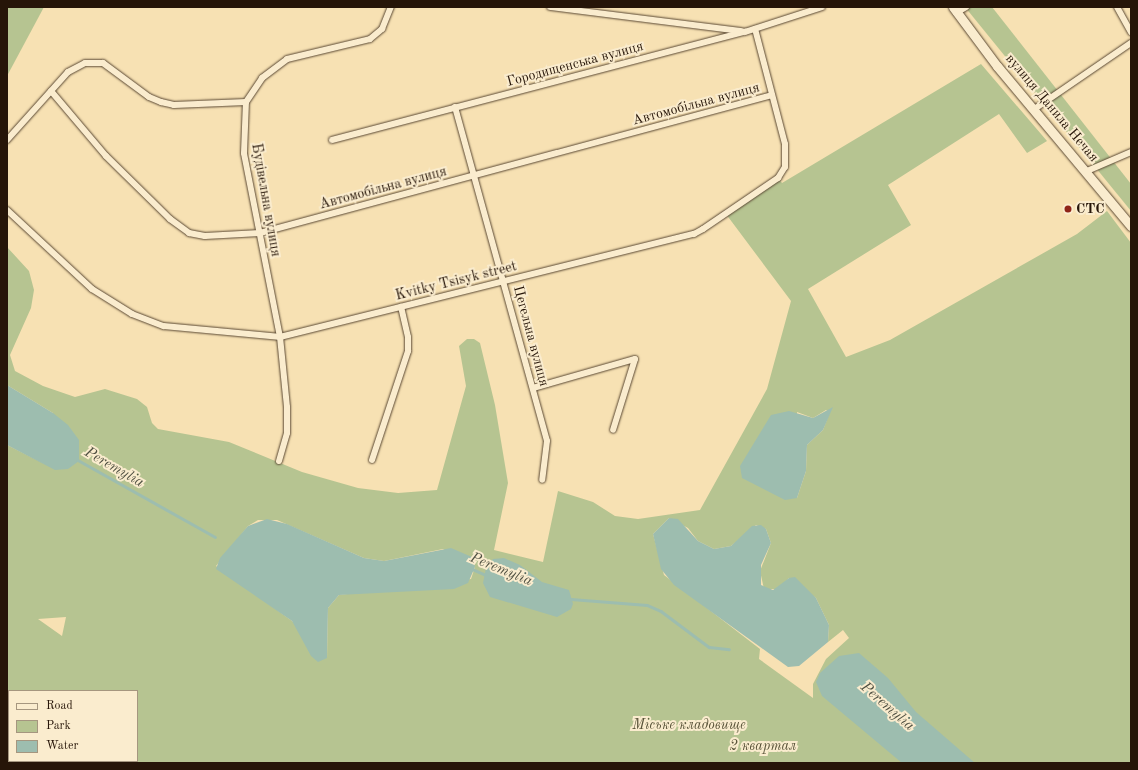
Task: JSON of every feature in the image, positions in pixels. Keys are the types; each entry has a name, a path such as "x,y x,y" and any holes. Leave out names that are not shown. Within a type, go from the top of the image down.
{"main road":[{"name":"вулиця Данила Нечая","path":"954,10 1033,110 1087,171 1131,226"}],"street":[{"path":"7,140 68,72 96,62 103,63 149,97 161,102 174,105 246,102 262,78 287,59 370,39 386,22 391,7"},
{"path":"550,7 745,32"},
{"name":"Городищенська вулиця","path":"332,140 745,32 822,7"},
{"path":"954,10 966,7"},
{"path":"1117,7 1131,32"},
{"name":"Kvitky Tsisyk street","path":"7,210 92,289 132,314 164,326 280,337 503,283 694,234 733,210 778,178 785,167 786,149 755,29"},
{"path":"1033,110 1131,43"},
{"name":"Автомобільна вулиця","path":"50,92 106,156 183,230 206,236 260,234 772,95"},
{"name":"Будівельна вулиця","path":"246,102 244,153 280,337 288,416 286,440 279,461"},
{"name":"Цегельна вулиця","path":"455,107 547,441 542,480"},
{"path":"1087,171 1131,152"},
{"path":"372,460 408,351 408,337 401,307"},
{"path":"533,388 634,359 614,430"}],"green space":[{"path":"7,7 44,7 7,76"},
{"path":"965,7 992,7 1131,184 1131,211"},
{"path":"981,64 1047,141 1027,153 999,114 888,185 911,225 808,289 846,357 890,340 1077,234 1107,211 1131,243 1131,763 7,763 7,445 55,469 53,413 7,385 7,247 29,271 34,290 31,308 10,355 15,371 43,386 75,397 105,389 137,399 147,407 152,423 158,429 229,442 302,472 358,488 398,493 437,490 466,386 459,346 467,339 474,339 480,343 495,405 508,483 494,550 543,562 558,491 593,502 615,516 638,519 700,510 767,389 791,301 726,214 778,178 782,183","holes":["826,410 830,412 823,430 807,445 806,471 797,498 797,412 813,418","669,518 688,528 698,541 714,549 731,546 756,525 766,529 771,543 760,571 764,589 778,589 789,578 816,598 829,625 828,642 843,630 849,638 826,659 813,684 813,698 759,659 760,649 664,575 653,534","258,520 277,520 364,558 384,561 443,549 475,567 471,579 339,595 328,608 327,658 292,621 216,566 248,526","66,617 62,636 38,619"]}],"water":[{"path":"7,385 53,413 68,425 79,440 79,461 68,469 55,470 7,445"},
{"path":"833,407 823,430 807,445 806,471 797,498 785,500 742,478 740,466 771,415 789,411 813,418"},
{"path":"669,518 678,519 698,541 714,549 731,546 752,526 761,525 766,529 771,543 761,565 761,585 773,590 789,578 795,577 816,598 829,625 828,642 799,666 788,667 674,585 661,569 653,534"},
{"path":"267,519 287,524 364,558 384,561 451,548 472,557 475,567 468,583 454,589 339,595 328,608 327,658 318,662 311,656 292,621 216,569 220,558 248,526"},
{"path":"504,558 520,565 542,582 569,590 573,604 571,609 557,617 490,597 483,583 486,568 493,559"},
{"path":"859,653 888,678 916,712 975,763 902,763 822,696 816,682 820,673 839,656"}],"waterway":[{"name":"Peremylia","path":"78,460 215,537"},
{"name":"Peremylia","path":"472,569 486,575"},
{"name":"Peremylia","path":"571,599 647,605 661,611 709,647 729,649"}],"place":[{"name":"СТС","path":"1068,209"}],"park label":[{"name":"Міське кладовище","path":"689,725"},
{"name":"2 квартал","path":"763,746"}]}
